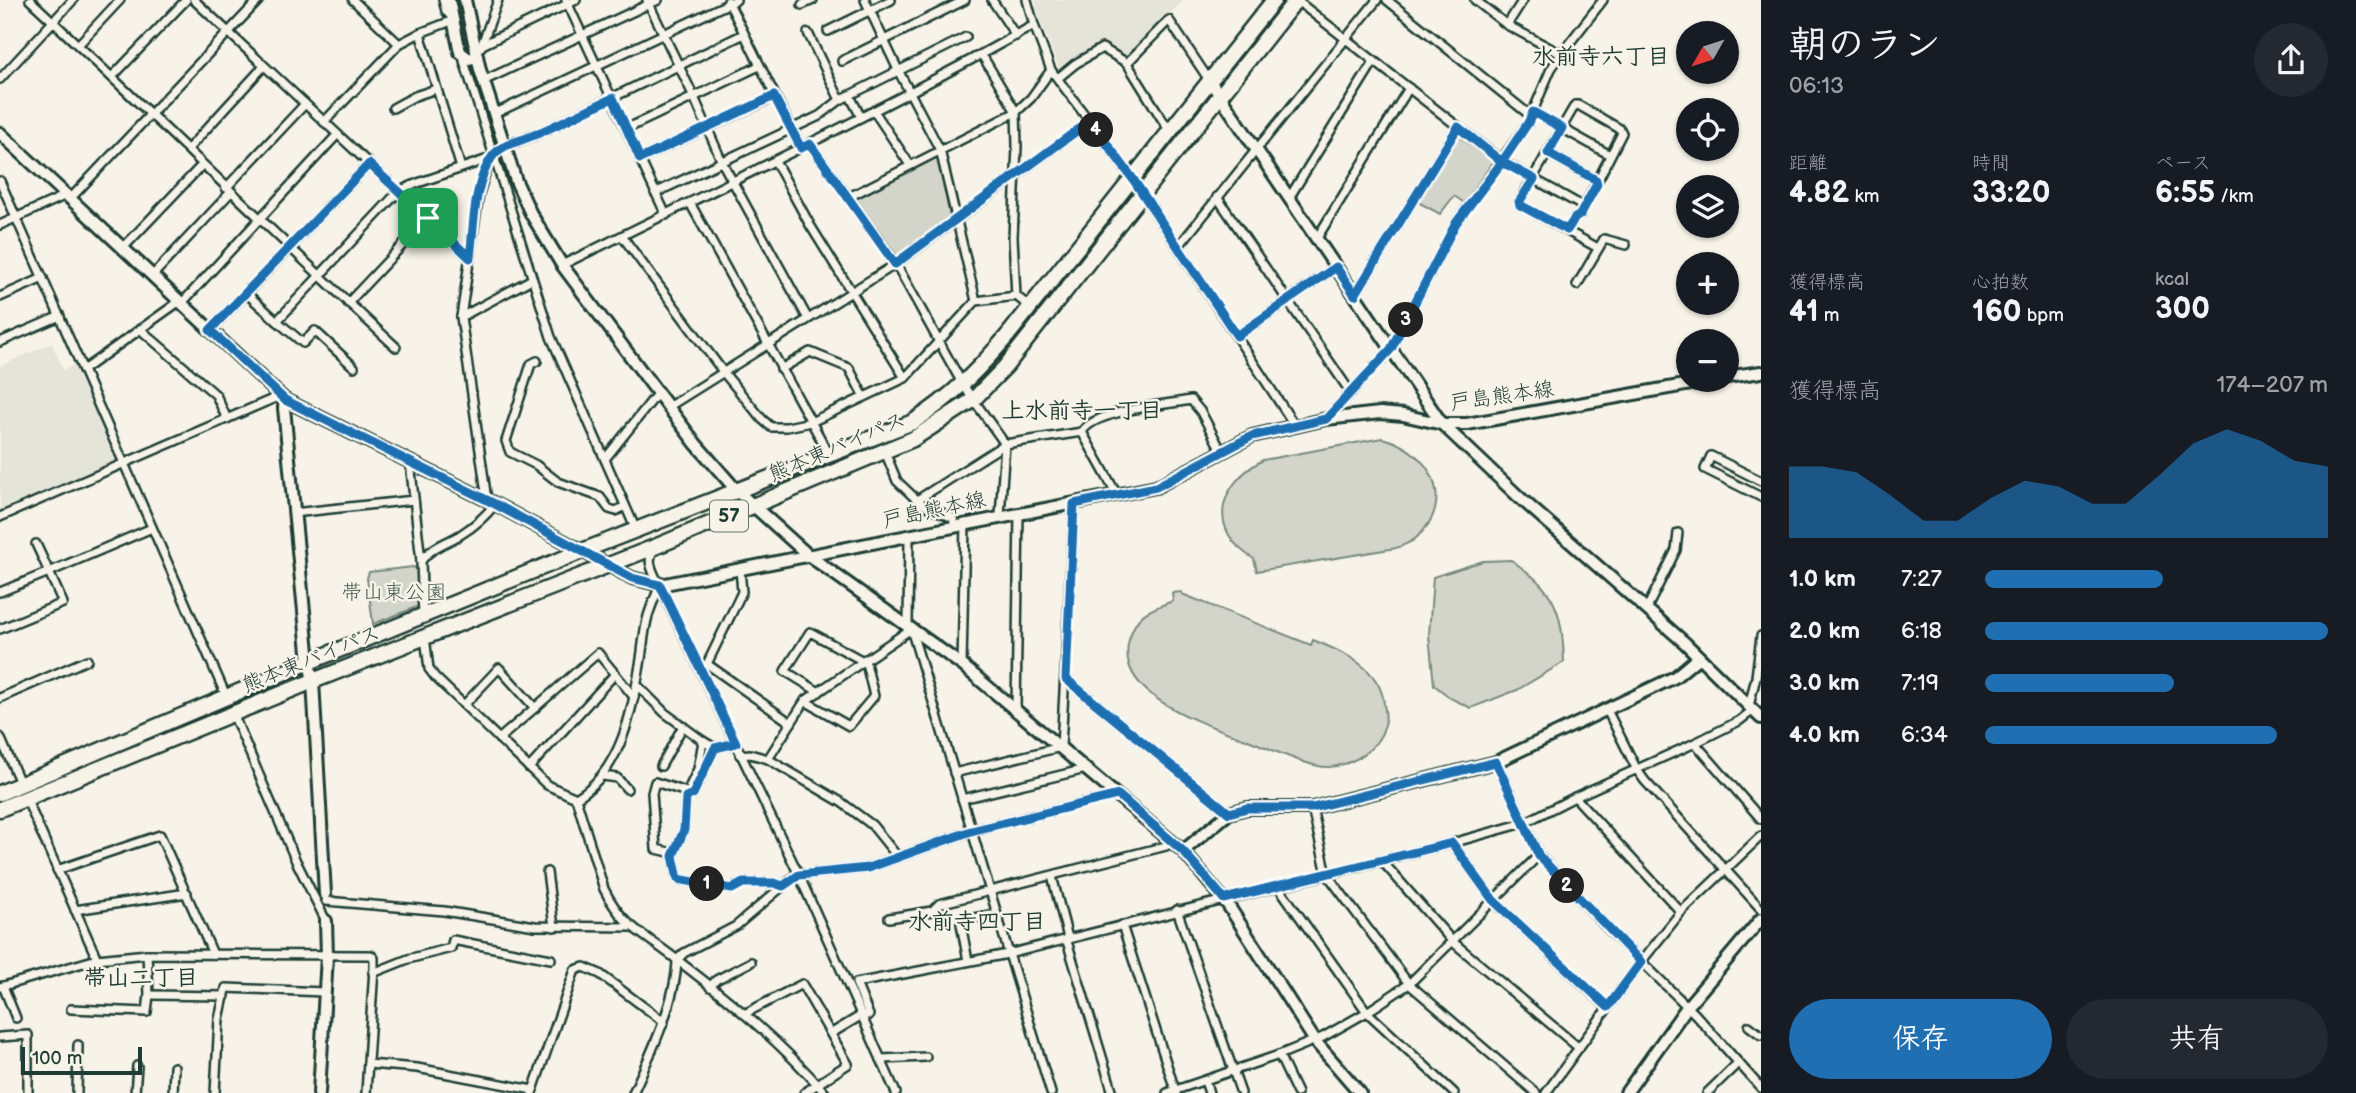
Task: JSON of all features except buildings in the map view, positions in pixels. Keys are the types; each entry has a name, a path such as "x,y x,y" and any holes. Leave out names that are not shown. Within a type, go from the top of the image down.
{"highway":[{"name":"熊本東バイパス","path":"0,809 24,791 309,662 582,551 913,422 945,401 963,385 1008,335 1274,0"},
{"name":"熊本東バイパス","path":"0,793 24,791 233,713 657,546 913,439 972,400 1005,367 1296,0"}],"street":[{"path":"30,0 396,347"},
{"path":"0,79 73,0"},
{"path":"78,45 120,0"},
{"path":"112,77 186,0"},
{"path":"194,0 470,258"},
{"path":"0,225 68,197 259,0"},
{"path":"353,0 399,44"},
{"path":"443,0 446,11 454,20"},
{"path":"449,0 460,51 470,56 483,81 504,146 531,214 562,265 657,394 737,491 808,555 962,665 1183,851 1224,899 1315,1041 1360,1093"},
{"path":"466,0 470,56 492,156 551,337 636,531"},
{"path":"482,45 498,0"},
{"path":"483,81 583,36 648,2 658,0"},
{"path":"802,5 813,0"},
{"path":"865,0 898,72 940,150 976,301"},
{"path":"828,31 891,0"},
{"path":"842,61 965,0"},
{"path":"992,0 1016,36"},
{"path":"1027,0 1051,70 1133,179 1296,426"},
{"path":"1296,0 1502,162 1584,207"},
{"path":"1178,247 1377,0"},
{"path":"1387,0 1532,114 1609,155"},
{"path":"1475,0 1507,25 1561,54"},
{"path":"1507,25 1523,0"},
{"path":"1326,419 1391,349 1456,223 1502,162 1532,114 1551,69 1603,0"},
{"path":"470,56 482,45 570,1 583,36 666,215"},
{"path":"494,114 731,1 759,66 801,148"},
{"path":"648,2 722,162 808,319"},
{"path":"324,122 399,44 454,20"},
{"path":"1127,62 1169,20 1442,424 1753,709"},
{"path":"562,265 734,183 1034,26"},
{"path":"420,33 461,168"},
{"path":"808,33 840,100"},
{"path":"277,321 399,191 492,156 504,146 533,136 744,34"},
{"path":"655,193 819,116 840,100 966,37"},
{"path":"1058,78 1102,48 1127,62 1170,132"},
{"path":"982,55 1016,112 1013,237 1016,296"},
{"path":"1289,198 1374,61"},
{"path":"188,149 264,66"},
{"path":"626,129 759,66"},
{"path":"849,197 1016,112 1031,98 1051,70"},
{"path":"1317,238 1409,88"},
{"path":"393,108 436,89"},
{"path":"640,159 774,96"},
{"path":"850,96 861,117"},
{"path":"152,276 305,104"},
{"path":"1567,230 1584,207 1622,133 1578,105 1575,105 1519,202 1520,205 1598,248"},
{"path":"874,111 909,165"},
{"path":"668,407 895,264 1090,121"},
{"path":"1355,295 1458,127"},
{"path":"0,133 285,400"},
{"path":"83,370 181,302 337,135"},
{"path":"810,144 895,264 972,400 1005,443 1000,516"},
{"path":"1548,153 1596,180"},
{"path":"421,561 428,552 463,534 477,523 491,502 461,317 479,194 492,156"},
{"path":"775,162 810,225 905,378"},
{"path":"210,330 369,164"},
{"path":"122,249 202,165"},
{"path":"0,181 227,698"},
{"path":"1217,197 1351,393"},
{"path":"690,203 830,455"},
{"path":"348,303 428,218"},
{"path":"622,236 724,373 771,427 799,426 811,422 905,378 976,301 1016,296 1029,306"},
{"path":"1577,285 1606,238 1626,246"},
{"path":"1237,336 1336,267"},
{"path":"0,297 43,278"},
{"path":"461,317 532,279"},
{"path":"246,293 303,343 314,331 354,367"},
{"path":"0,342 60,316"},
{"path":"140,329 216,395 227,419"},
{"path":"781,369 810,352 849,368 864,397"},
{"path":"537,361 531,364 506,441 510,452 536,465 551,478 600,497 610,509 616,511 625,506"},
{"path":"1739,375 1761,372"},
{"name":"戸島熊本線","path":"660,585 1156,487 1252,436 1326,419 1380,413 1442,424 1490,420 1676,387"},
{"path":"605,458 657,394"},
{"path":"0,517 275,398 285,400 491,502 632,578 660,585"},
{"path":"285,400 293,513 313,681 326,898 327,956 318,1093"},
{"path":"1082,432 1086,425 1106,415 1191,400 1201,412 1222,453"},
{"path":"917,500 1005,443 1082,432"},
{"path":"1082,432 1117,495"},
{"path":"885,452 897,481 917,500 960,524 962,665"},
{"path":"1761,481 1712,456 1705,469 1761,497"},
{"path":"410,462 421,561 423,617"},
{"path":"293,513 414,500"},
{"path":"1062,747 1074,504"},
{"path":"1016,709 1019,513"},
{"path":"0,592 152,528"},
{"path":"1646,610 1676,550 1678,534"},
{"path":"909,535 909,628 1051,1093"},
{"path":"0,629 62,603 36,544"},
{"path":"657,546 650,555 650,565 704,666 740,754 799,875 895,1093"},
{"path":"704,666 742,592 740,569"},
{"path":"576,798 603,776 619,746 637,685 648,617 660,585"},
{"path":"768,759 805,701 909,628"},
{"path":"805,701 849,726 874,696 864,660 810,632 785,671 819,692"},
{"path":"1753,709 1761,636"},
{"path":"425,637 429,669 547,785 576,798 604,889 631,927 744,1014 825,1093"},
{"path":"499,739 598,653 634,697"},
{"path":"1183,851 1229,813 1247,808 1312,808 1496,762 1675,677 1699,657"},
{"path":"0,698 87,660"},
{"path":"704,666 791,723"},
{"path":"464,705 499,668 535,708"},
{"path":"529,768 615,674"},
{"path":"1066,679 1229,813"},
{"path":"637,685 703,741 715,748 736,743"},
{"path":"832,1033 862,1015 869,1015 856,983 1008,954 1524,823 1739,721 1753,709 1761,697"},
{"path":"1607,710 1637,770 1761,909"},
{"path":"233,713 296,861 326,921"},
{"path":"661,766 683,726"},
{"path":"0,737 97,958"},
{"path":"691,790 703,741"},
{"path":"1695,743 1761,819"},
{"path":"954,774 1062,747"},
{"path":"715,748 686,797 684,830 673,856 678,879 732,889 743,883 774,883 783,886"},
{"path":"740,754 768,759 863,816 885,838 897,856"},
{"path":"1496,762 1539,856 1687,1007 1761,1088"},
{"path":"962,799 1087,769"},
{"path":"603,776 617,778 627,789"},
{"path":"673,856 656,849 652,793 655,782 691,790"},
{"path":"633,1093 664,1022 677,972 677,960 684,953 736,926 799,875 868,868 971,831 1118,795"},
{"path":"1575,797 1681,912"},
{"path":"1312,808 1328,874 1409,984 1536,1093"},
{"path":"57,870 160,835 213,954"},
{"path":"1546,1093 1641,962 1681,912 1761,836"},
{"path":"889,918 932,911 939,904 1166,846 1172,841"},
{"path":"1452,843 1493,900 1608,1007"},
{"path":"1167,1093 1234,1072 1315,1041 1367,1012 1409,984 1539,856"},
{"path":"1382,861 1452,942 1579,1048"},
{"path":"547,872 554,927"},
{"path":"1052,876 1067,938 1113,1093"},
{"path":"1278,886 1367,1012 1454,1093"},
{"path":"75,910 187,893"},
{"path":"326,898 444,911 535,926 631,927"},
{"path":"1177,911 1241,1093"},
{"path":"968,961 961,924 963,920 990,915"},
{"path":"1626,1093 1687,1007 1761,919"},
{"path":"1122,925 1176,1092"},
{"path":"373,973 408,959 450,948 453,940 551,959"},
{"path":"71,1009 147,1012 147,954"},
{"path":"16,1018 2,987 97,958 147,954 371,955 374,958 366,1093"},
{"path":"710,987 716,980 751,962"},
{"path":"368,1063 417,1068 533,1091 575,970 584,967 600,975 664,1022"},
{"path":"744,1014 802,984 848,1064 804,1093"},
{"path":"215,1093 219,1019 226,988 324,992"},
{"path":"149,995 225,996"},
{"path":"1749,1026 1761,1035"},
{"path":"0,1037 28,1035 28,1093"},
{"path":"77,1093 78,1045"},
{"path":"1279,1055 1297,1093"},
{"path":"881,1059 926,1058"},
{"path":"1707,1093 1738,1063"},
{"path":"135,1093 137,1066"},
{"path":"173,1093 174,1067"},
{"path":"1205,1081 1209,1093"}],"shaded area":[{"path":"1035,0 1184,0 1126,56 1098,42 1059,68"},
{"path":"52,343 63,370 77,364 121,461 0,513 0,366"}],"green space":[{"path":"1457,135 1496,163 1466,204 1454,196 1440,214 1418,202"},
{"path":"936,156 939,157 950,218 897,256 854,198"},
{"path":"1382,438 1413,453 1425,465 1433,479 1435,508 1429,524 1416,538 1396,548 1257,571 1254,559 1229,535 1224,521 1228,494 1236,482 1263,460"},
{"path":"1511,560 1538,582 1554,603 1561,628 1564,662 1517,690 1471,708 1452,699 1434,685 1429,635 1433,577 1483,561"},
{"name":"帯山東公園","path":"413,567 417,569 419,606 373,624 367,578 369,572"},
{"path":"1182,592 1311,645 1313,640 1359,663 1376,680 1381,691 1386,720 1377,742 1363,755 1347,763 1321,766 1291,758 1192,718 1151,694 1136,679 1128,661 1129,640 1140,618 1150,610 1173,601 1172,593"}],"district":[{"name":"水前寺六丁目","path":"1601,57"},
{"name":"上水前寺一丁目","path":"1082,411"},
{"name":"水前寺四丁目","path":"977,922"},
{"name":"帯山二丁目","path":"141,978"}],"route":[{"path":"428,218 369,164 210,330 285,400 495,504 632,578 660,585 736,743 715,748 693,794 686,797 684,830 673,856 678,879 732,889 743,883 774,883 783,886 799,875 868,868 971,831 1118,795 1183,851 1224,899 1452,843 1493,900 1608,1007 1641,962 1539,856 1496,762 1312,808 1247,808 1229,813 1066,679 1074,504 1156,487 1252,436 1326,419 1391,349 1456,223 1502,162 1534,179 1519,202 1520,205 1567,230 1580,215 1597,184 1596,180 1548,153 1562,128 1533,112 1502,162 1458,127 1355,295 1336,267 1237,336 1133,179 1090,121 895,264 810,144 801,148 774,96 640,159 613,98 533,136 504,146 493,155 484,174 470,258 428,218"}]}
